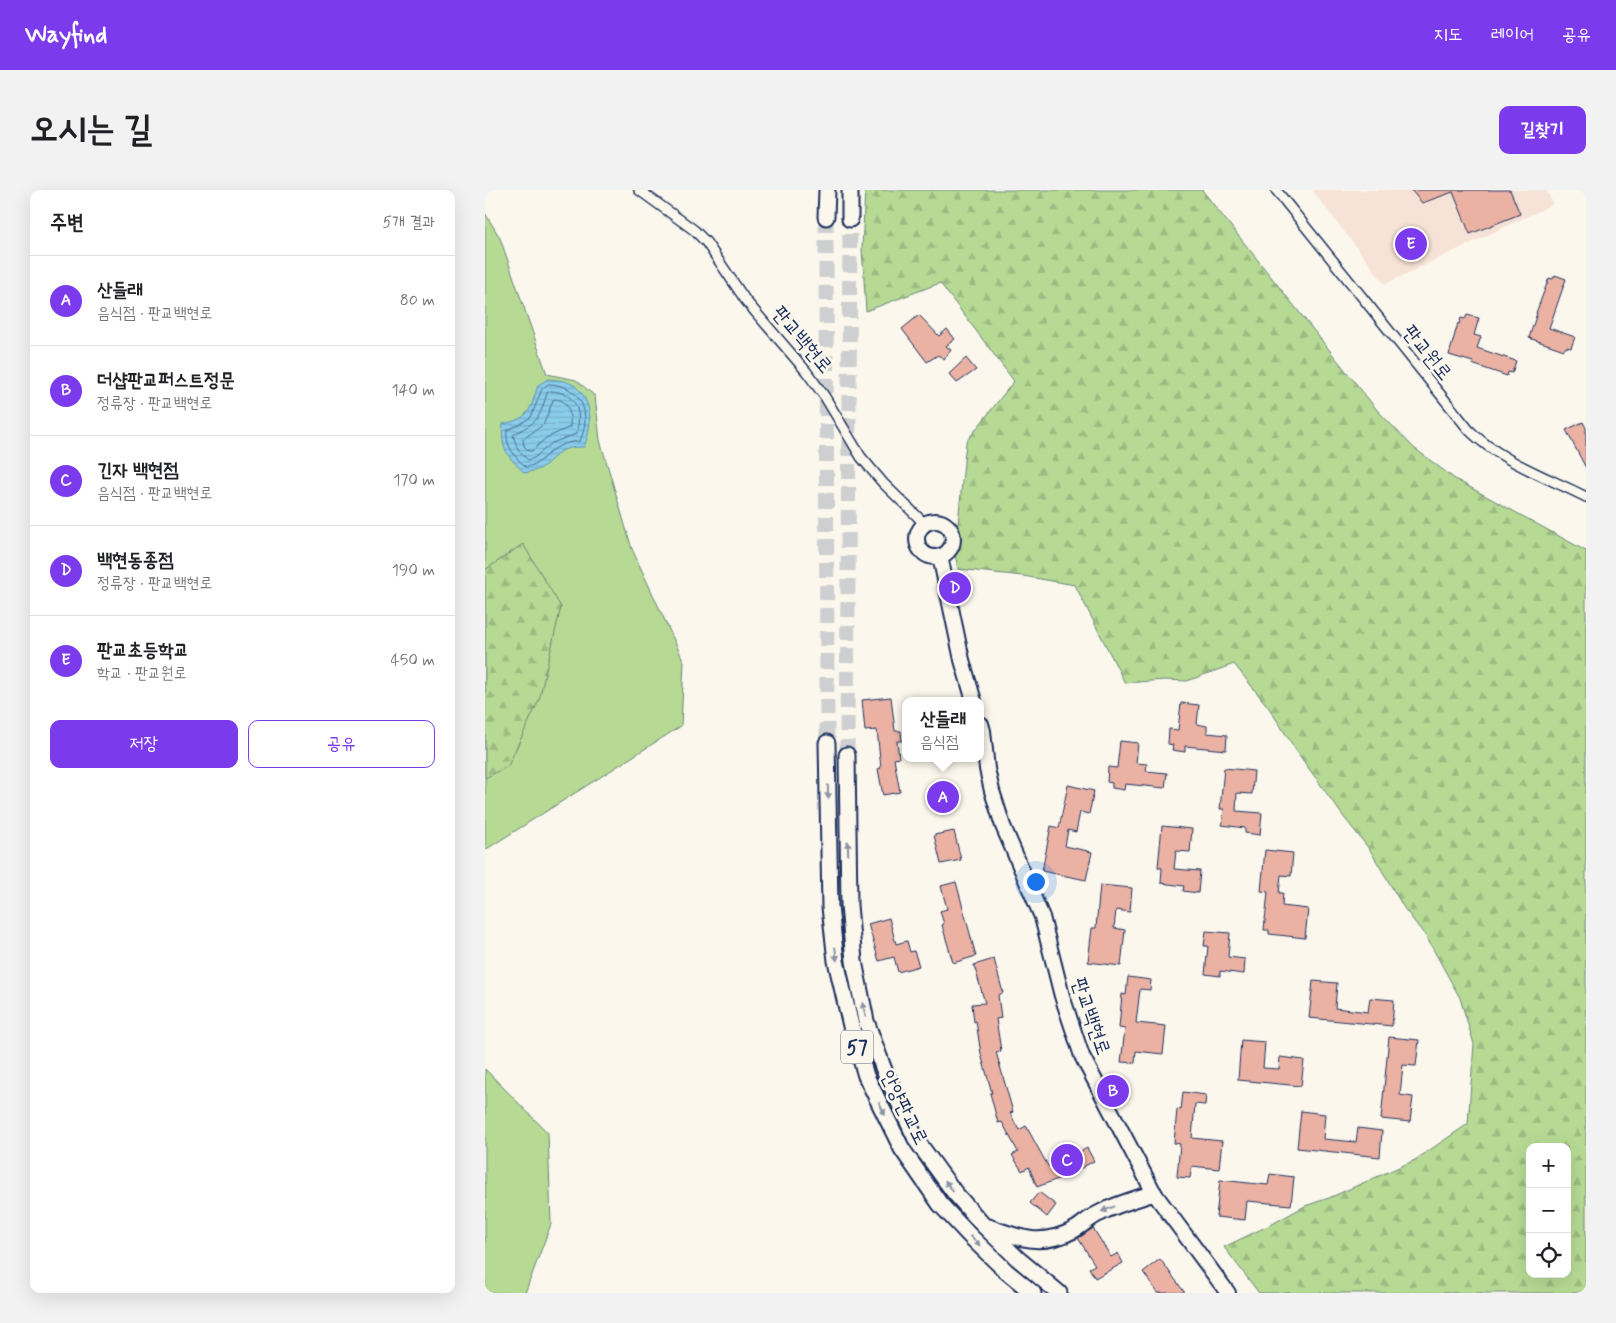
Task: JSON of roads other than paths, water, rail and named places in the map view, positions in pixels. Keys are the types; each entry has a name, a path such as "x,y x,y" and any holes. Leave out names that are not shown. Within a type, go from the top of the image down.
{"main road":[{"path":"825,217 827,190"},
{"path":"850,190 850,219"},
{"name":"안양판교로","path":"827,743 830,907 837,961 851,1026 866,1076 902,1149 941,1204 1006,1271 1033,1293"},
{"name":"안양판교로","path":"847,755 849,906 854,960 866,1021 884,1070 917,1141 954,1192 983,1225 1017,1258 1059,1293"},
{"path":"983,1225 1033,1241 1056,1238 1075,1230 1099,1213 1154,1193"}],"street":[{"name":"판교백현로","path":"639,190 694,230 706,242 746,301 806,371 825,397 861,458 883,483 925,524"},
{"name":"판교원로","path":"1276,190 1469,430 1481,442 1510,459 1586,497"},
{"path":"937,521 943,523 951,532 952,544 946,553 935,557 925,554 918,546 919,531 925,524 937,521"},
{"path":"940,556 962,660 973,697"},
{"name":"판교백현로","path":"984,741 992,791 1003,826 1042,917 1062,996 1082,1056 1154,1193 1228,1293"}],"water":[{"path":"548,379 569,383 583,394 589,411 588,435 584,447 563,450 539,469 525,473 510,457 504,446 503,424 519,419 528,412 538,385"}],"tunnel":[{"path":"826,217 827,743"},
{"path":"847,755 850,219"}],"place":[{"name":"판교초등학교","path":"1411,244"},
{"name":"백현동종점","path":"955,588"},
{"name":"산들래","path":"943,797"},
{"name":"더샵판교퍼스트정문","path":"1113,1091"},
{"name":"긴자 백현점","path":"1067,1160"}]}
